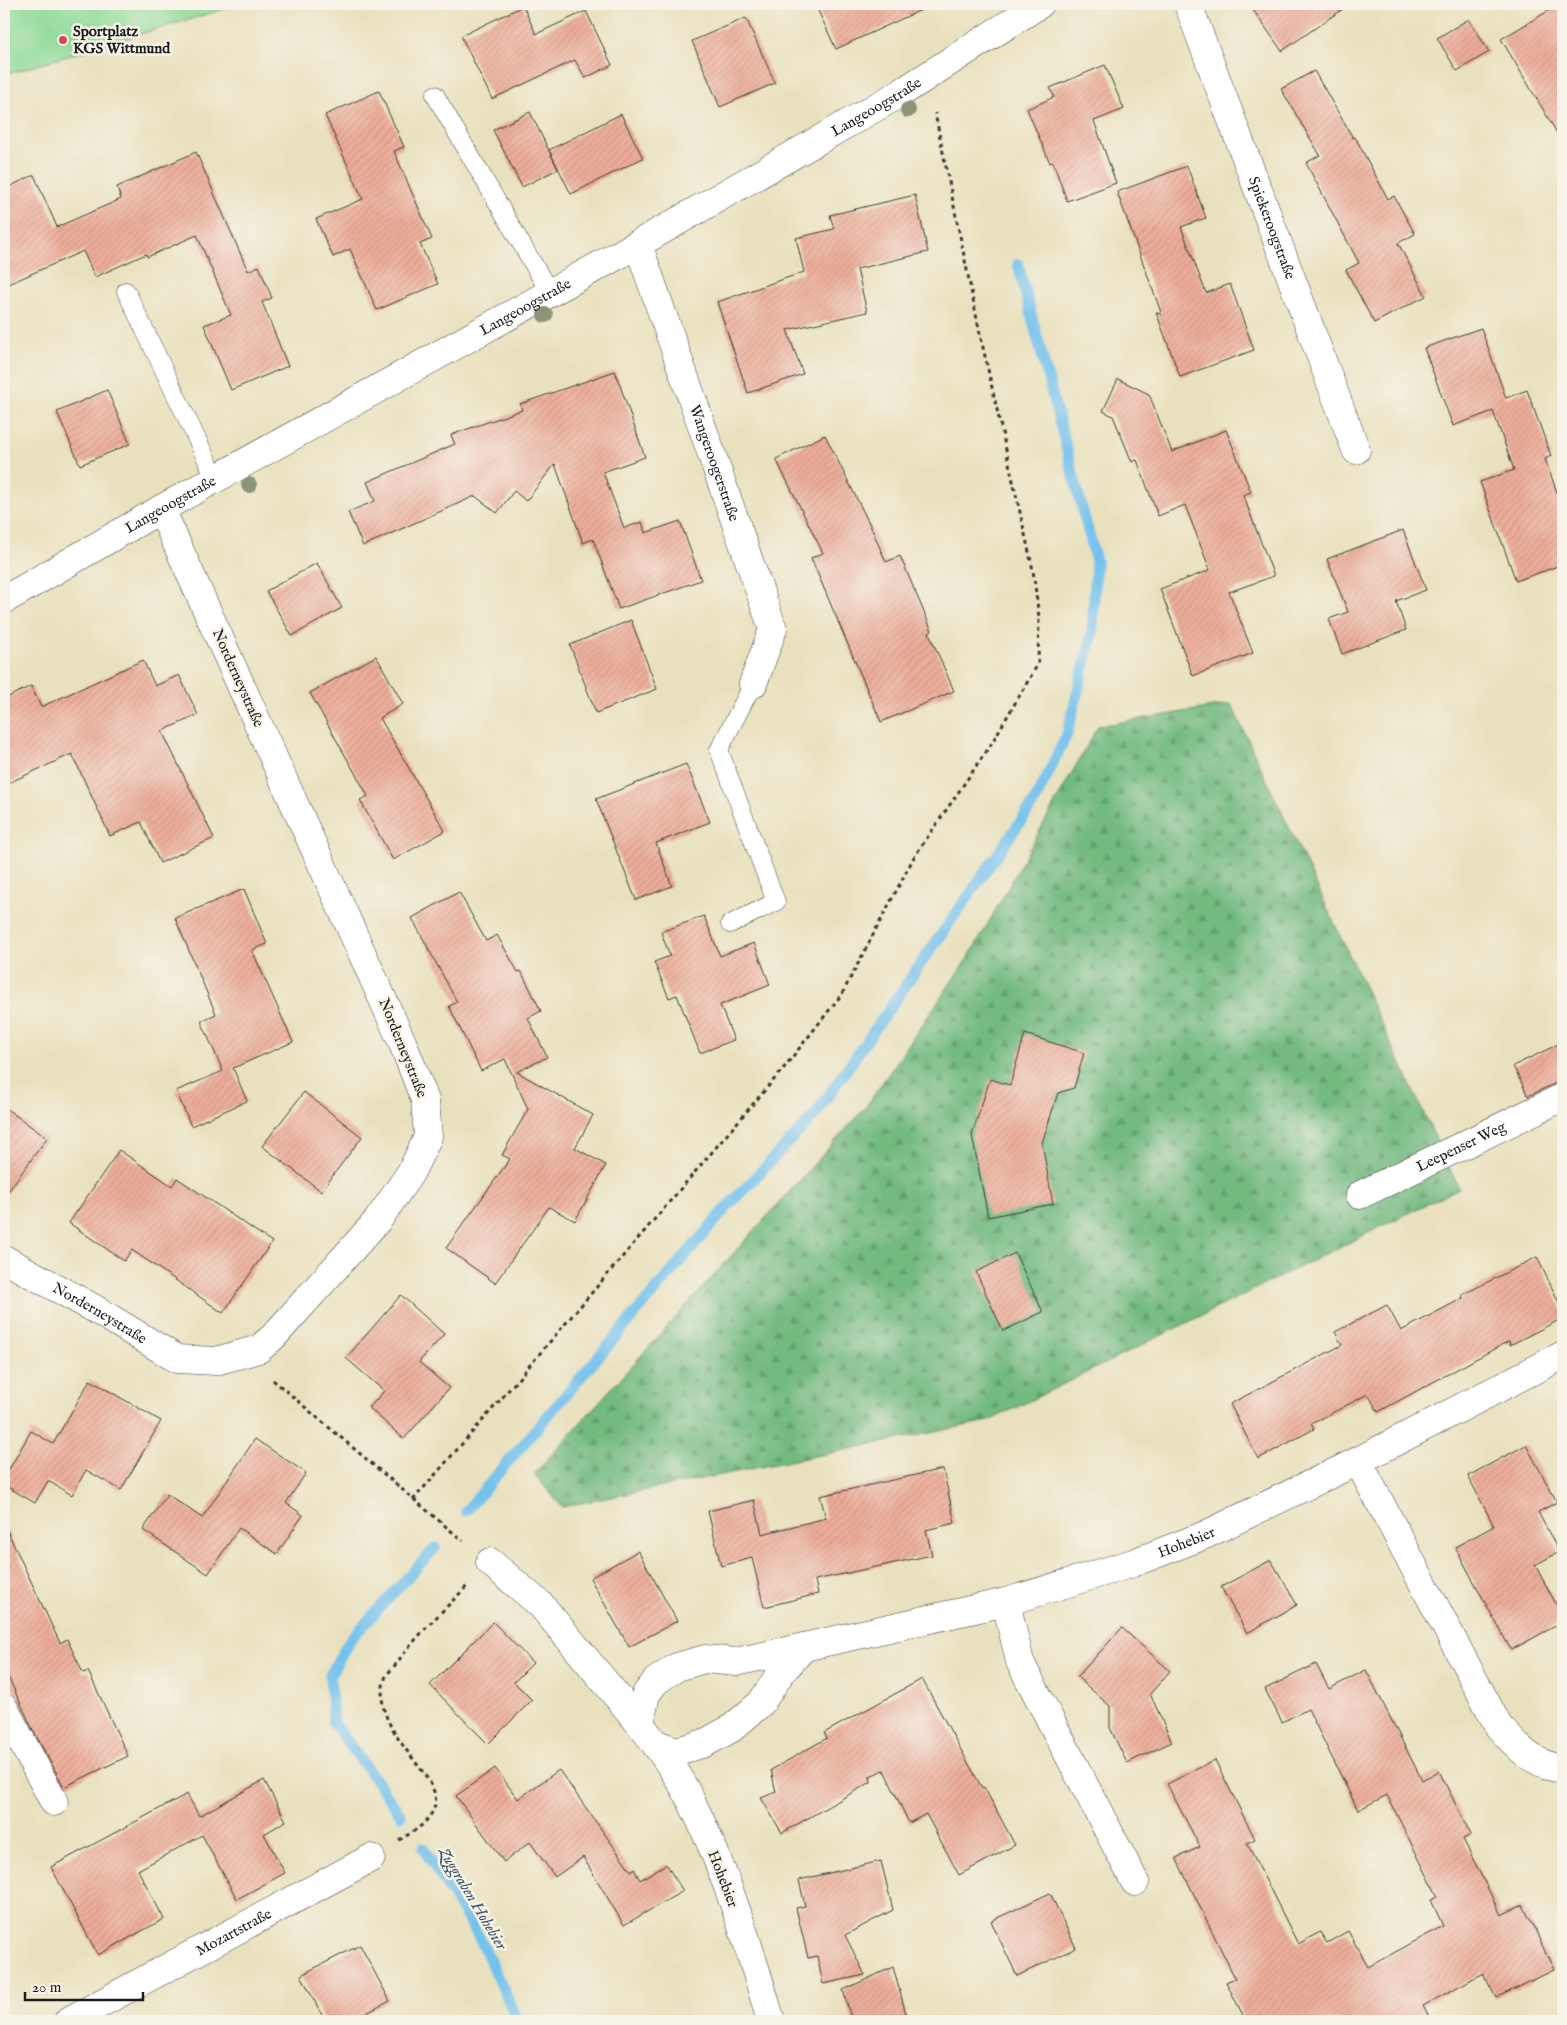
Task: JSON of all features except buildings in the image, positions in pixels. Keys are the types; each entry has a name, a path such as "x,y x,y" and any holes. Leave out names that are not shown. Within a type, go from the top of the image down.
{"street":[{"name":"Langeoogstraße","path":"4,600 161,509 638,244 927,78 1040,4"},
{"name":"Spiekeroogstraße","path":"1188,4 1356,450"},
{"name":"Wangeroogerstraße","path":"638,244 773,629 753,684"},
{"name":"Norderneystraße","path":"4,1259 94,1309 177,1359 216,1360 259,1349 274,1336 378,1220 411,1172 428,1137 425,1100 387,1009 161,509"},
{"name":"Leepenser Weg","path":"1360,1195 1563,1097"},
{"name":"Hohebier","path":"648,1734 646,1694 656,1681 677,1667 705,1659 736,1662 1006,1602 1132,1563 1205,1535 1358,1461 1563,1355"},
{"path":"1358,1461 1499,1727 1521,1750 1544,1766 1563,1770"},
{"name":"Hohebier","path":"490,1562 541,1605 648,1734 694,1806 724,1880 771,2021"},
{"path":"1006,1602 1020,1662 1135,1882"},
{"path":"648,1734 678,1751 705,1743 732,1728 761,1703 780,1674 804,1646"},
{"path":"4,1708 54,1802"},
{"name":"Mozartstraße","path":"68,2021 371,1858"}],"lane":[{"path":"435,95 550,293"},
{"path":"126,291 216,479"},
{"path":"730,924 776,902 719,750 753,684"}],"path":[{"path":"413,1500 484,1420 771,1084 842,994 914,857 990,746 1038,664 1040,617 1033,570 980,334 927,78"},
{"path":"243,1353 413,1500 490,1562 401,1656 385,1679 382,1698 387,1722 434,1789 436,1806 428,1819 420,1827 371,1858"}],"green space":[{"name":"Sportplatz KGS Wittmund","path":"4,4 241,4 4,75"},
{"path":"1231,704 1459,1188 989,1421 562,1507 534,1474 865,1108 972,952 1098,726"}],"waterway":[{"path":"466,1511 728,1206 814,1116 1035,801 1067,734 1092,635 1096,561 1018,264"},
{"path":"401,1815 333,1722 330,1675 349,1641 435,1548"},
{"name":"Zuggraben Hohebier","path":"423,1848 479,1937 518,2021"}],"place":[{"name":"Sportplatz KGS Wittmund","path":"63,40"}]}
